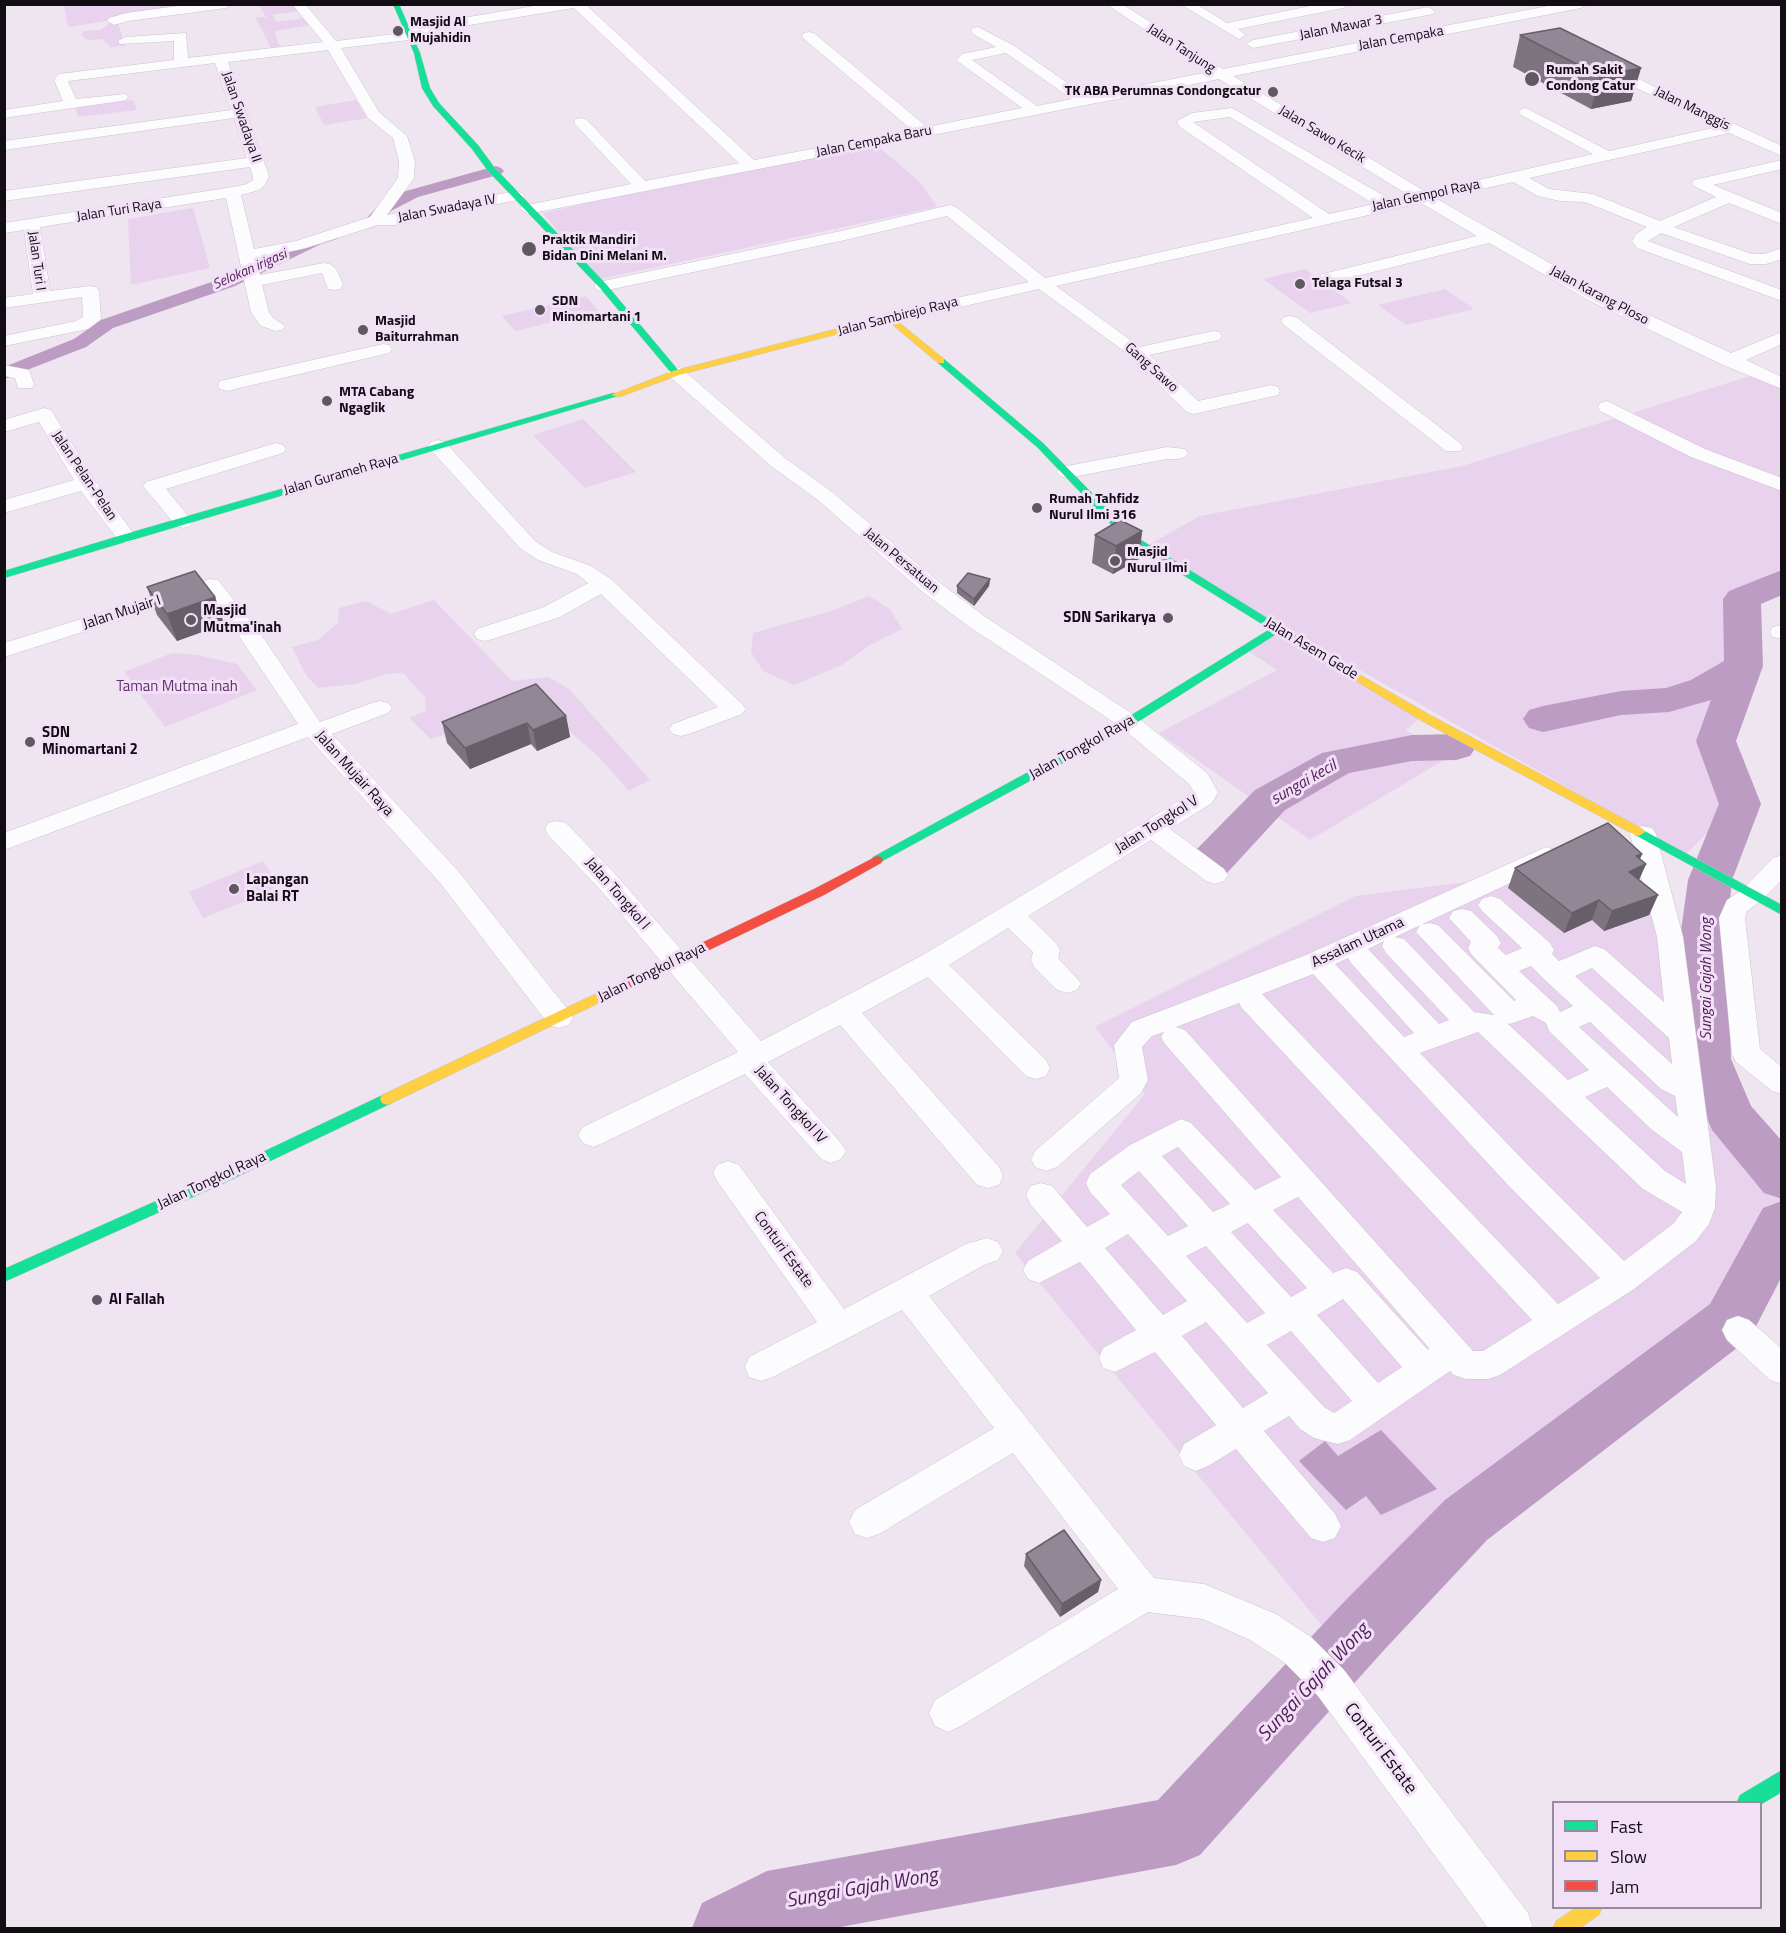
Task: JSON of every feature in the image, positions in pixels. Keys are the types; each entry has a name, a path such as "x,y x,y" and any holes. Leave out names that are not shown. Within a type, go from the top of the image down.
{"street":[{"path":"114,21 114,18 131,8 130,4"},
{"path":"114,21 126,17 226,4"},
{"path":"298,4 333,46 373,115 400,136 407,161 406,178 377,220"},
{"path":"396,4 417,53 426,88 436,104 516,196 603,286 681,377"},
{"path":"71,104 61,79 333,46 575,4 750,165"},
{"name":"Jalan Tanjung","path":"1112,4 1221,74"},
{"path":"1225,27 1343,4"},
{"path":"1415,4 1462,27"},
{"name":"Jalan Cempaka","path":"1221,74 1581,4"},
{"path":"1138,21 1190,7 1214,6"},
{"path":"1190,7 1284,62"},
{"path":"1487,9 1525,28"},
{"name":"Jalan Mawar 3","path":"1253,44 1436,15"},
{"path":"114,21 141,68"},
{"path":"978,31 1008,48 1084,101"},
{"path":"126,41 181,36 181,63"},
{"path":"809,36 924,132"},
{"path":"1008,48 967,57 963,60 1035,111"},
{"name":"Jalan Manggis","path":"1587,59 1782,152"},
{"name":"Jalan Swadaya II","path":"221,60 261,176 260,182 253,187 233,192"},
{"name":"Jalan Cempaka Baru","path":"528,208 1221,74"},
{"name":"Jalan Sawo Kecik","path":"1221,74 1423,196"},
{"path":"4,114 121,97"},
{"path":"1324,218 1185,124 1184,121 1192,117 1232,112 1386,204"},
{"path":"1526,112 1606,155"},
{"path":"4,146 240,113"},
{"path":"581,122 641,186"},
{"name":"Jalan Gempol Raya","path":"1121,265 1730,128"},
{"path":"4,196 255,162"},
{"path":"1782,164 1701,183 1782,219"},
{"path":"1516,177 1544,193 1560,196 1587,196 1660,227 1750,259 1766,259 1782,253"},
{"path":"233,192 260,312 267,322 276,326"},
{"name":"Jalan Turi Raya","path":"4,228 233,192"},
{"name":"Jalan Swadaya IV","path":"250,271 300,245 360,228 377,220 394,220 516,196"},
{"name":"Jalan Karang Ploso","path":"1423,196 1598,298 1782,384"},
{"path":"1730,197 1660,227 1642,237 1641,241 1643,244 1782,296"},
{"name":"Gang Sawo","path":"603,286 831,238 950,210 1041,283 1136,353 1194,408 1271,391"},
{"name":"Jalan Turi I","path":"31,224 42,298"},
{"path":"1325,279 1492,237"},
{"name":"Jalan Sambirejo Raya","path":"681,377 890,318 1121,265"},
{"path":"250,271 324,268 329,270 334,285"},
{"path":"4,303 90,291 92,319 87,323 4,341"},
{"name":"Jalan Asem Gede","path":"890,318 1040,445 1129,537 1426,718 1782,911"},
{"path":"1290,321 1453,447"},
{"path":"1136,353 1213,336"},
{"path":"1729,361 1782,338"},
{"path":"227,385 383,349"},
{"name":"Jalan Gurameh Raya","path":"4,575 126,537 681,377"},
{"name":"Jalan Persatuan","path":"681,377 778,462 825,496 964,612 1129,723"},
{"path":"1607,406 1698,453 1782,486"},
{"name":"Jalan Pelan-Pelan","path":"4,426 44,414 86,483 126,537"},
{"path":"438,446 528,545 545,556 584,570 603,584 734,709 681,729"},
{"path":"183,522 153,486 276,449"},
{"path":"1067,472 1167,453 1178,453"},
{"path":"8,500 86,483"},
{"path":"485,634 552,612 603,584"},
{"name":"Jalan Mujair I","path":"4,650 210,585 250,635 314,730"},
{"name":"Jalan Tongkol Raya","path":"4,1276 228,1175 819,892 1129,723 1277,629"},
{"path":"314,730 380,708"},
{"name":"Jalan Tongkol V","path":"593,1135 844,1011 931,963 1203,797 1206,792 1198,779 1129,723"},
{"name":"Jalan Mujair Raya","path":"4,842 314,730 450,878 559,1018"},
{"path":"1152,828 1215,875"},
{"name":"Jalan Tongkol I","path":"556,829 608,881 753,1057"},
{"path":"1175,1037 1452,1351 1466,1365 1479,1367 1488,1365 1623,1280 1685,1232 1696,1220 1700,1208 1701,1187 1670,937 1641,833"},
{"name":"Assalam Utama","path":"1046,1159 1131,1085 1134,1080 1128,1045 1142,1029 1316,962 1578,841 1641,833"},
{"path":"1782,864 1752,895 1737,906 1732,918 1745,1050 1749,1058 1782,1083"},
{"path":"1491,905 1541,950 1500,969 1661,1121 1696,1146"},
{"path":"1010,915 1047,950 1044,960 1067,983"},
{"path":"1462,918 1488,943 1472,951 1456,938 1436,938 1495,1028 1654,1180 1700,1208"},
{"path":"1395,946 1489,1020"},
{"path":"1481,948 1503,968"},
{"path":"1534,953 1671,1081 1689,1090"},
{"path":"1360,956 1434,1037"},
{"path":"1555,973 1595,956 1682,1034"},
{"path":"931,963 1036,1068"},
{"path":"1324,970 1518,1175 1623,1280"},
{"path":"1251,1000 1556,1324"},
{"path":"1399,1050 1536,1003"},
{"path":"1558,1024 1593,1009"},
{"path":"844,1011 988,1176"},
{"name":"Jalan Tongkol IV","path":"753,1057 831,1151"},
{"path":"1565,1094 1610,1073"},
{"path":"1330,1291 1181,1131 1141,1153 1101,1183 1293,1396 1318,1422 1332,1429 1338,1428 1452,1351"},
{"path":"1141,1153 1209,1229 1374,1402"},
{"name":"Conturi Estate","path":"728,1173 839,1327"},
{"path":"1164,1253 1302,1180"},
{"path":"1041,1195 1323,1526"},
{"path":"1039,1270 1132,1217"},
{"path":"761,1367 907,1292 977,1253 987,1251"},
{"path":"1244,1342 1346,1281 1425,1370"},
{"path":"907,1292 1144,1594 948,1713"},
{"path":"1115,1358 1210,1304"},
{"path":"1738,1330 1782,1370"},
{"path":"1196,1455 1293,1396"},
{"path":"867,1522 1017,1432"},
{"name":"Conturi Estate","path":"1144,1594 1204,1602 1263,1627 1298,1650 1331,1683 1513,1929"},
{"path":"1750,1801 1782,1780"},
{"path":"1563,1929 1591,1909"}],"green space":[{"path":"77,4 186,4 188,8 68,27 64,7"},
{"path":"259,5 295,5 300,11 272,15 276,22 306,18 311,25 275,31 281,46 271,48 255,17 268,17"},
{"path":"112,21 117,21 126,46 110,47 102,39 88,40 81,35 83,31 101,30"},
{"path":"133,100 137,110 78,117 75,107"},
{"path":"356,100 367,118 324,125 315,107"},
{"path":"874,143 920,182 937,207 596,280 543,213 748,167"},
{"path":"193,208 210,268 131,285 128,219"},
{"path":"1305,269 1352,303 1310,313 1263,279"},
{"path":"1445,289 1474,309 1406,325 1378,305"},
{"path":"586,296 599,311 515,331 502,316"},
{"path":"1763,372 1781,379 1781,574 1727,595 1744,666 1713,741 1736,804 1686,854 1143,548 1200,516 1462,466"},
{"path":"583,419 636,472 585,488 533,435"},
{"path":"869,596 890,609 902,629 868,646 842,665 794,685 763,671 751,652 753,633 834,610"},
{"path":"434,600 512,681 548,677 569,689 650,780 629,791 599,757 539,705 431,739 409,718 426,711 425,697 403,673 386,674 356,684 318,688 306,675 292,647 318,640 338,623 339,608 366,601 391,614"},
{"path":"1276,633 1420,718 1406,730 1449,757 1310,840 1159,733 1277,670 1242,647"},
{"name":"Taman Mutma inah","path":"172,653 197,655 237,664 257,690 165,727 124,672"},
{"path":"1563,854 1652,906 1695,1010 1705,1058 1729,1116 1781,1179 1781,1223 1730,1321 1328,1633 1015,1253 1145,1094 1095,1027 1355,896 1474,881"},
{"name":"Lapangan Balai RT","path":"263,861 280,887 203,918 189,892"}],"shaded area":[{"path":"1381,1430 1437,1489 1381,1515 1366,1496 1346,1510 1299,1461 1325,1441 1338,1456"}],"building":[{"path":"1560,28 1641,68 1600,76 1520,35"},
{"path":"1120,520 1142,531 1116,546 1095,535"},
{"path":"195,571 215,597 167,614 147,587"},
{"path":"968,573 990,579 974,599 957,586"},
{"path":"536,684 566,716 533,730 527,723 465,748 442,722"},
{"path":"1608,823 1642,854 1636,856 1646,864 1629,872 1658,895 1612,911 1599,900 1572,913 1515,868"},
{"path":"1064,1530 1101,1580 1062,1604 1026,1554"}],"waterway":[{"name":"Selokan irigasi","path":"370,223 385,208 412,194 496,171"},
{"name":"Selokan irigasi","path":"4,374 80,343 107,324 229,282 315,241 331,236"},
{"name":"Sungai Gajah Wong","path":"1744,666 1742,599 1782,581"},
{"name":"sungai kecil","path":"1543,719 1621,703 1669,700 1705,689 1744,666"},
{"name":"Sungai Gajah Wong","path":"1744,666 1716,741 1740,804 1710,880 1704,931 1707,1059 1730,1116 1782,1178"},
{"name":"sungai kecil","path":"1211,862 1270,800 1337,762 1412,748 1456,747"},
{"name":"Sungai Gajah Wong","path":"727,1928 767,1906 1176,1831 1363,1627 1466,1520 1730,1321 1782,1223"}],"traffic: fast":[{"path":"396,4 417,53 426,88 436,104 475,147 491,169 603,286 676,373"},
{"path":"941,361 1040,445 1129,537 1329,660"},
{"path":"4,575 126,537 616,395"},
{"path":"877,860 1129,722 1277,629"},
{"path":"1639,832 1782,911"},
{"path":"4,1276 217,1180 387,1099"},
{"path":"1749,1801 1782,1780"}],"traffic: slow":[{"path":"616,395 676,373 890,318 941,361"},
{"path":"1329,660 1426,718 1639,832"},
{"path":"387,1099 627,984"},
{"path":"1563,1928 1591,1909"}],"traffic: jam":[{"path":"627,984 819,892 877,860"}],"place":[{"name":"Masjid Al Mujahidin","path":"398,31"},
{"name":"Rumah Sakit Condong Catur","path":"1532,79"},
{"name":"TK ABA Perumnas Condongcatur","path":"1273,92"},
{"name":"Praktik Mandiri Bidan Dini Melani M.","path":"529,249"},
{"name":"Telaga Futsal 3","path":"1300,284"},
{"name":"SDN Minomartani 1","path":"540,310"},
{"name":"Masjid Baiturrahman","path":"363,330"},
{"name":"MTA Cabang Ngaglik","path":"327,401"},
{"name":"Rumah Tahfidz Nurul Ilmi 316","path":"1037,508"},
{"name":"Masjid Nurul Ilmi","path":"1115,561"},
{"name":"SDN Sarikarya","path":"1168,618"},
{"name":"Masjid Mutma'inah","path":"191,620"},
{"name":"SDN Minomartani 2","path":"30,742"},
{"name":"Lapangan Balai RT","path":"234,889"},
{"name":"Al Fallah","path":"97,1300"}]}
